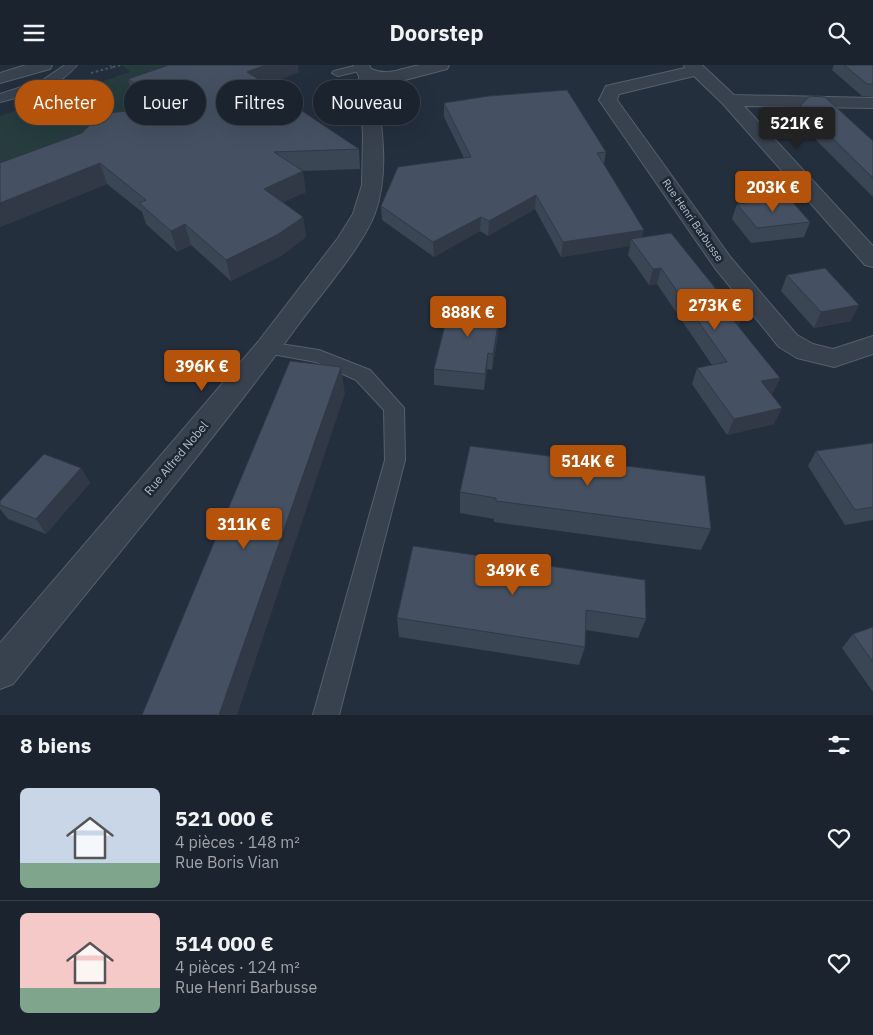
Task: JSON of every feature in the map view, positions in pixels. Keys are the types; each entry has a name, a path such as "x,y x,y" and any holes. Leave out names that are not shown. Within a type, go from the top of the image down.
{"street":[{"path":"0,77 43,65"},
{"path":"369,77 396,77 412,68 441,65"},
{"path":"694,68 729,100 873,260"},
{"name":"Rue Henri Barbusse","path":"694,68 612,90 608,100 723,263 788,341 806,352 834,358 873,345"},
{"name":"Rue Alfred Nobel","path":"0,671 266,348 348,241 364,214 372,185 373,154 369,77"},
{"path":"729,100 873,103"}],"lane":[{"path":"0,98 53,81 63,75 71,65"},
{"path":"338,73 369,77"},
{"path":"266,348 319,356 362,375 394,408 395,460 326,715"}],"path":[{"path":"113,67 122,65"}],"green space":[{"path":"122,65 237,65 262,80 216,80 216,112 206,115 206,80 124,80 124,125 178,125 0,186 0,116 15,111 15,125 114,125 114,80 106,80 130,72"}],"building":[{"path":"169,65 266,65 247,72 260,80 216,80 216,125 303,125 303,112 313,118 313,125 323,125 359,149 274,152 303,171 264,189 303,217 277,235 226,260 185,224 171,231 139,203 146,200 100,163 0,203 0,163 82,133 90,125 114,125 114,112 124,111 124,125 206,125 206,80 128,79"},
{"path":"844,65 873,65 873,84 867,84"},
{"path":"567,90 606,152 597,153 644,230 563,242 536,195 489,221 481,217 433,242 381,206 398,167 471,157 444,103 489,96"},
{"path":"810,96 825,97 873,141 873,178 800,106"},
{"path":"789,198 810,222 757,228 737,204"},
{"path":"671,233 741,320 734,321 780,378 761,381 782,408 734,419 697,368 727,362 661,268 653,269 631,239"},
{"path":"825,268 859,305 821,312 787,275"},
{"path":"451,301 501,307 493,354 488,353 485,374 434,369"},
{"path":"290,361 341,367 219,715 142,715"},
{"path":"873,443 873,507 855,510 816,451"},
{"path":"470,446 705,476 711,529 496,501 496,498 460,492"},
{"path":"44,454 81,468 36,519 0,505 0,501"},
{"path":"413,546 645,580 646,619 586,610 585,647 397,618"},
{"path":"873,627 873,662 853,634"}]}
